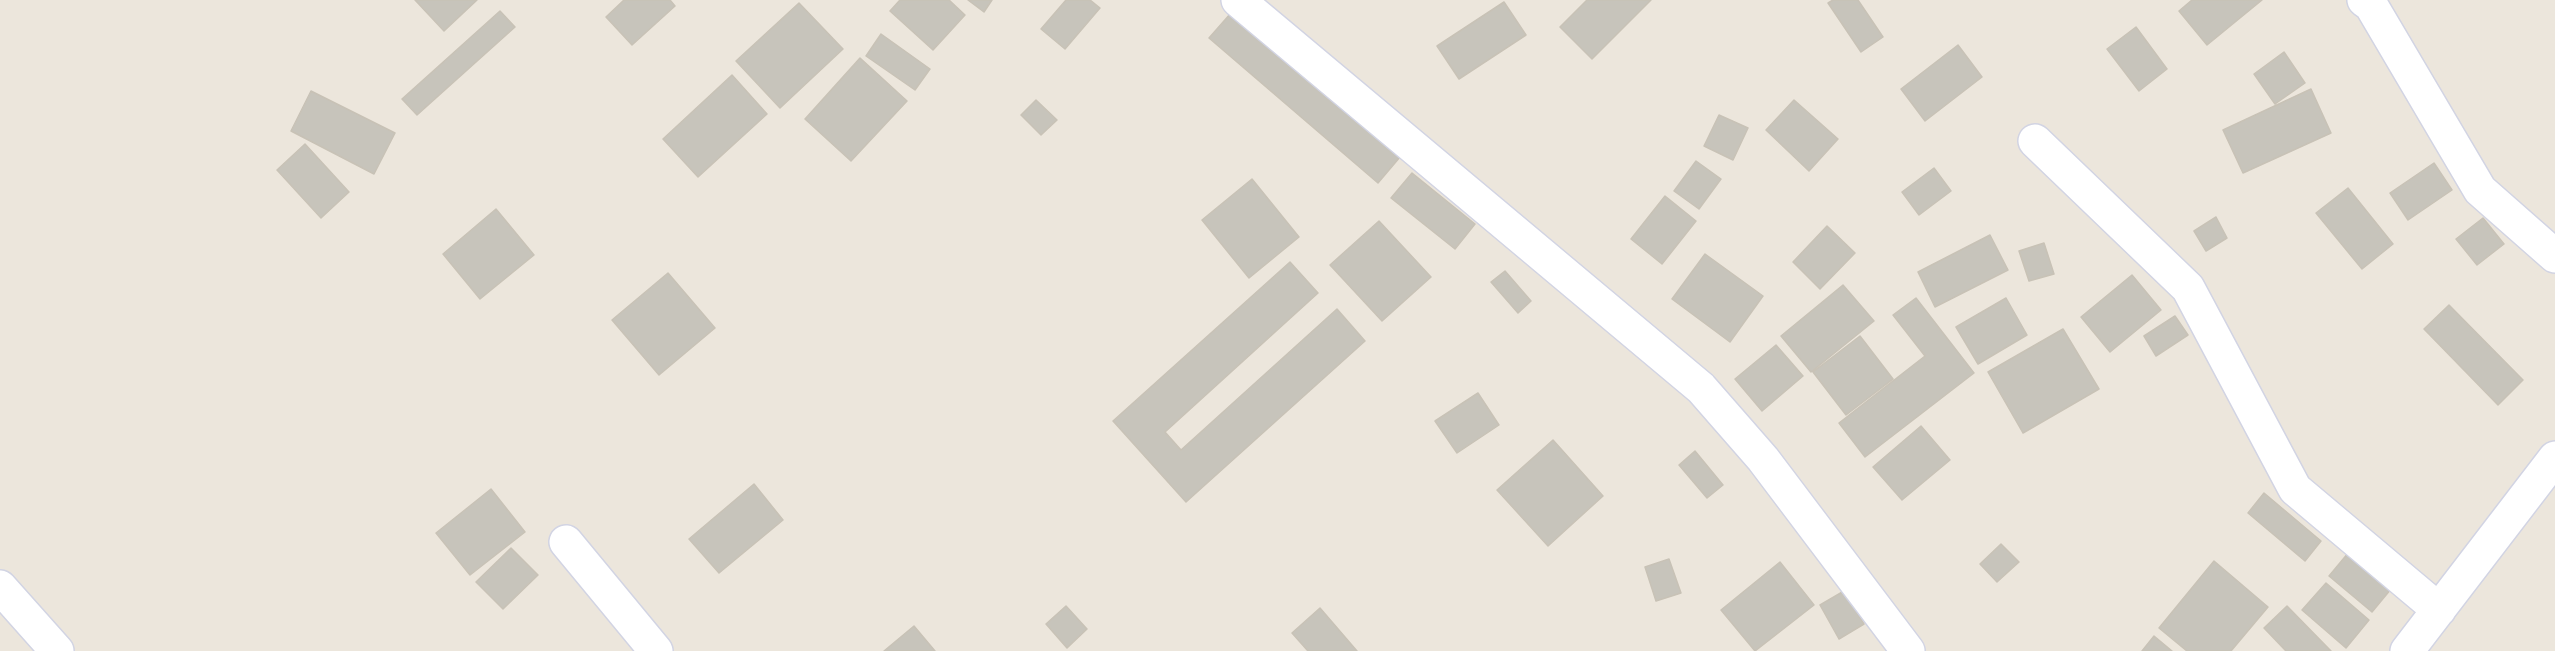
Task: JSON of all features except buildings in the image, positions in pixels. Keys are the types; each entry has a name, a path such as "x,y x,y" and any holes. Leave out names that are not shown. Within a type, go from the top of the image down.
{"street":[{"path":"1238,0 1701,388 1763,459 1908,651"},
{"path":"2364,0 2371,5 2480,190 2555,256"},
{"path":"2035,141 2188,288 2295,489 2439,610"},
{"path":"2407,651 2555,458"},
{"path":"566,542 656,651"},
{"path":"0,587 57,651"}]}
